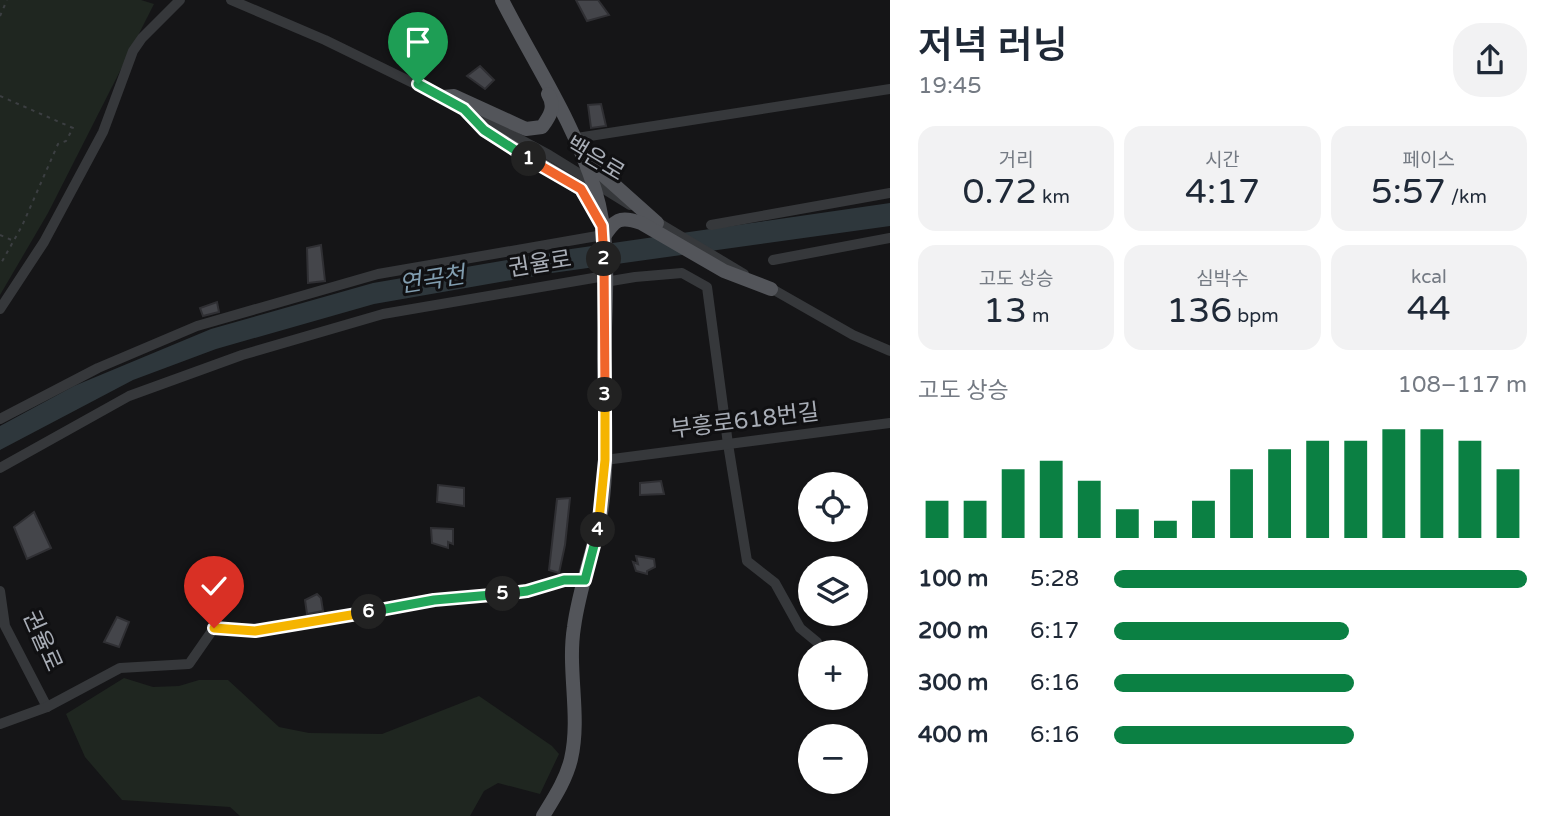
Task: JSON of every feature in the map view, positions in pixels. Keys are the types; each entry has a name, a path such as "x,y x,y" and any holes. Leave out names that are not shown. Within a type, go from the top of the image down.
{"main road":[{"path":"502,0 592,165 660,228 727,268 771,289"},
{"path":"443,97 454,96 526,129 542,127 553,107 524,42"},
{"path":"464,109 484,130 581,189 603,235"},
{"path":"579,137 592,181 603,235 605,279"},
{"path":"603,235 621,219 660,228"},
{"name":"권율로","path":"543,816 560,788 571,758 574,725 572,639 601,510 605,460 605,279"}],"street":[{"path":"0,309 44,242 103,132 133,51 142,38 180,0"},
{"name":"백은로","path":"231,0 293,26 443,97 592,181 660,228"},
{"path":"579,137 890,89"},
{"path":"711,225 890,193"},
{"name":"권율로","path":"0,419 98,368 197,326 378,274 603,235"},
{"path":"773,260 890,238"},
{"path":"605,279 682,272 707,287 747,561 775,583 800,628 815,640"},
{"name":"권율로","path":"0,468 129,396 242,355 383,314 605,279"},
{"path":"771,289 853,335 890,351"},
{"name":"부흥로618번길","path":"605,460 890,423"},
{"name":"권율로","path":"0,724 47,707 120,668 189,664 214,628 255,631 434,600 527,591 564,580 585,580"},
{"name":"권율로","path":"0,591 5,626 47,707"}],"path":[{"path":"0,16 7,0"},
{"path":"0,96 73,128 66,141 58,144 14,241 0,265"},
{"path":"0,235 14,241"}],"shaded area":[{"path":"0,0 141,0 154,4 48,213 0,295"},
{"path":"124,678 153,687 179,686 199,680 228,680 279,727 309,733 382,734 479,696 552,746 559,754 540,794 498,783 484,791 470,816 240,816 230,807 122,800 85,757 66,714"}],"water":[{"name":"연곡천","path":"890,203 890,226 552,273 374,304 216,349 133,380 0,450 0,426 74,386 211,329 373,283 571,249"}],"building":[{"path":"576,0 598,0 609,15 587,21"},
{"path":"480,66 494,80 485,89 467,76"},
{"path":"601,104 606,126 591,128 588,105"},
{"path":"321,245 325,281 308,283 307,248"},
{"path":"217,302 219,312 203,316 200,308"},
{"path":"661,481 664,494 640,495 640,483"},
{"path":"438,485 464,488 464,506 437,502"},
{"path":"570,498 559,573 549,570 557,499"},
{"path":"34,512 51,548 27,559 14,527"},
{"path":"431,528 453,529 453,544 448,542 448,548 432,543"},
{"path":"636,556 654,559 655,567 647,571 647,574 636,571 633,562 638,564"},
{"path":"317,594 321,598 323,611 307,614 305,600"},
{"path":"117,617 129,622 119,647 104,642"}],"route":[{"path":"214,628 255,631 434,600 527,591 564,580 585,580 601,510 605,460 606,294 602,226 581,189 484,130 464,109 418,84"}]}
